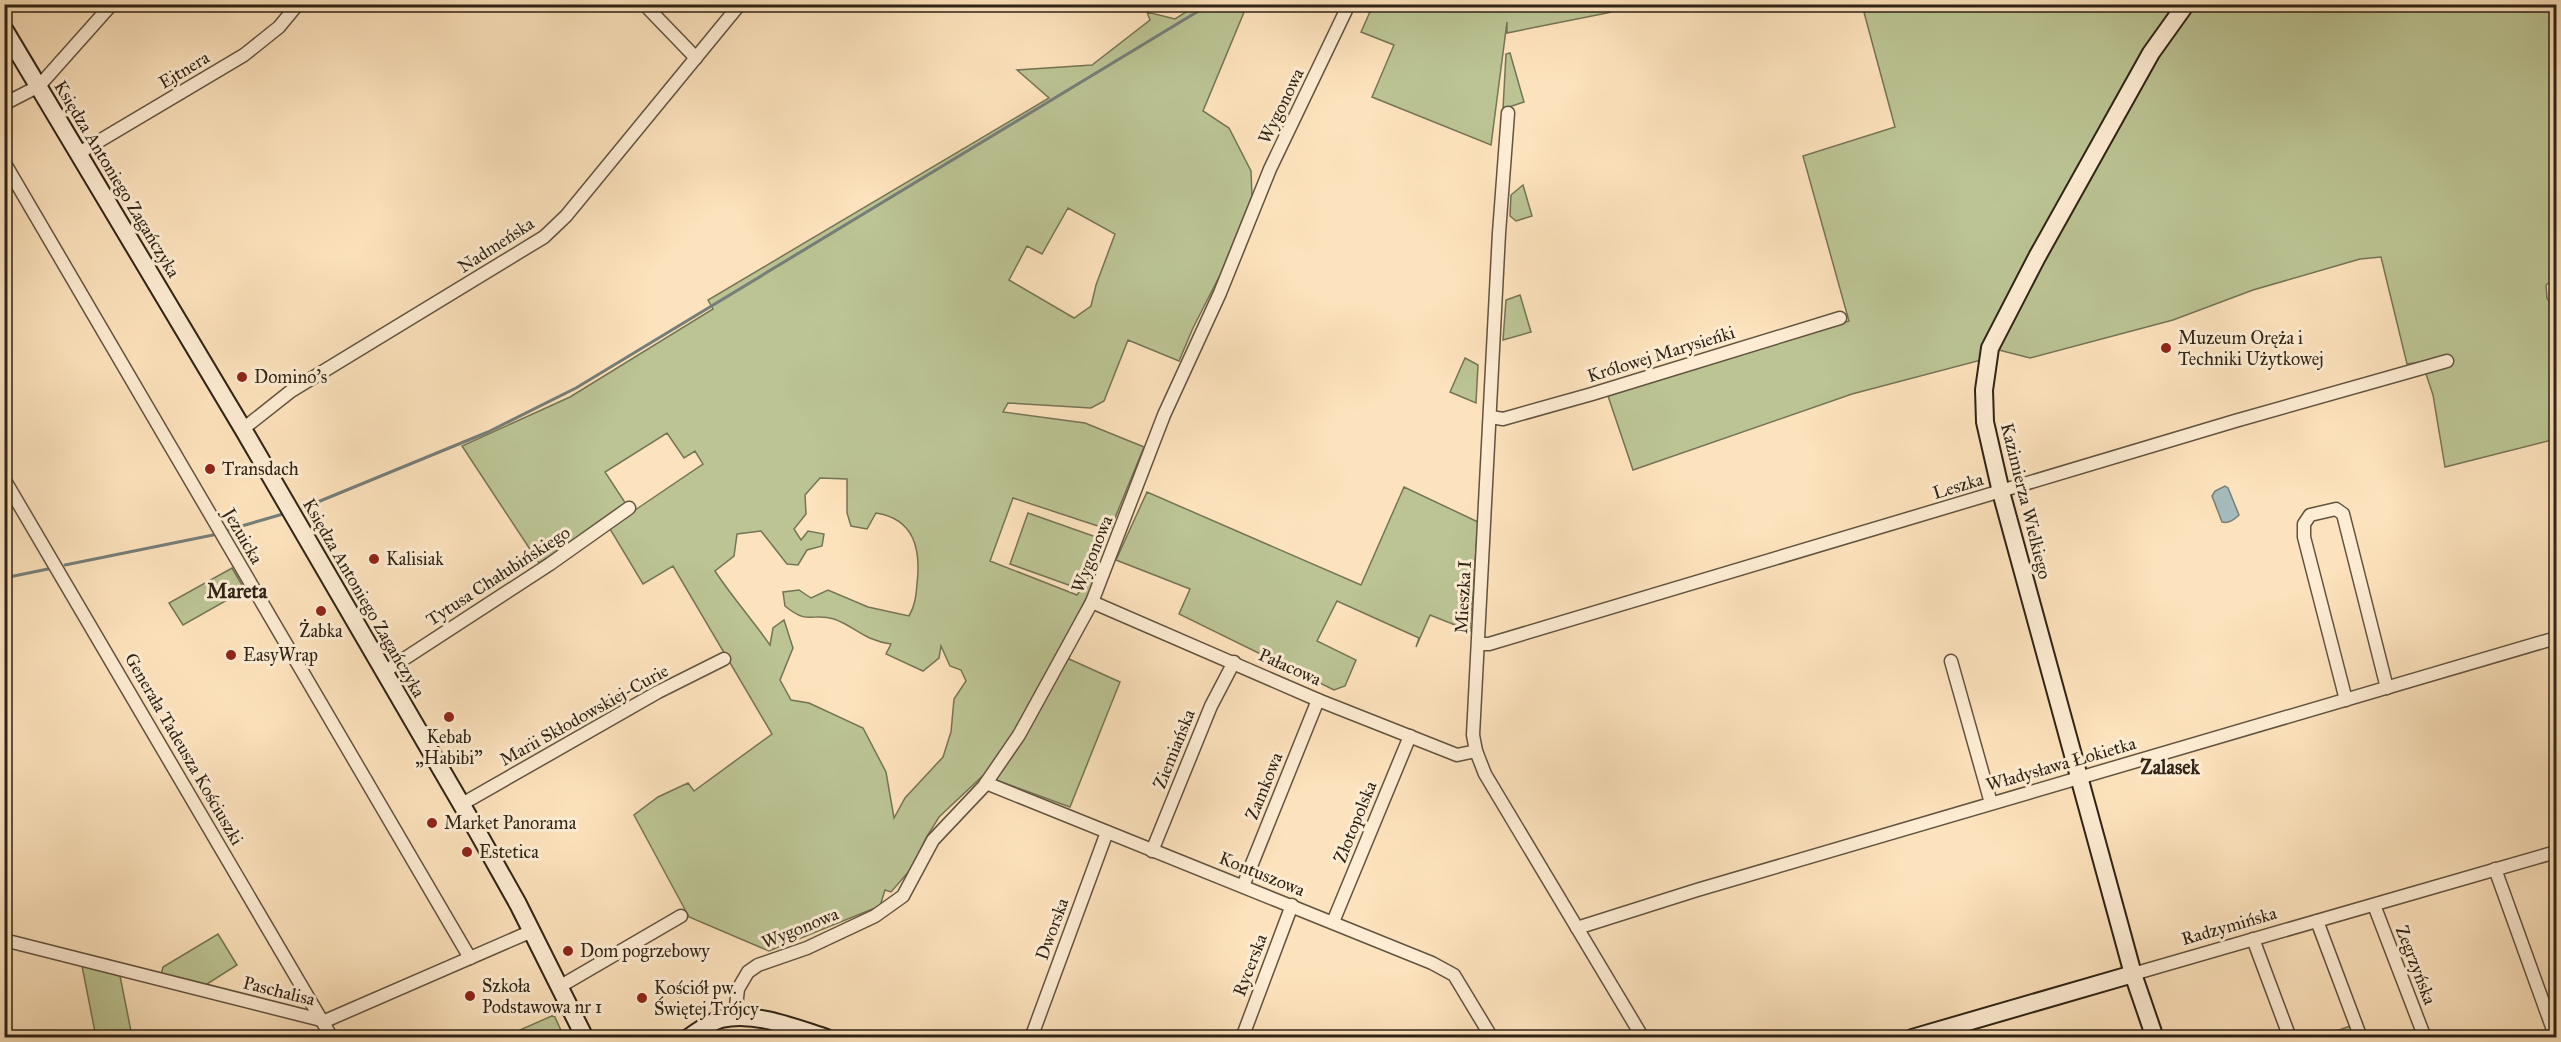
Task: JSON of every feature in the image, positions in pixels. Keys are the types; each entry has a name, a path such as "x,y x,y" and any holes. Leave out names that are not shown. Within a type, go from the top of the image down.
{"street":[{"path":"4,104 39,86 112,4"},
{"name":"Ejtnera","path":"79,153 244,55 279,27 298,4"},
{"path":"644,4 696,58"},
{"name":"Nadmeńska","path":"243,429 291,391 544,237 566,216 740,4"},
{"name":"Wygonowa","path":"737,1012 740,982 758,965 807,948 866,920 903,896 933,840 986,783 1019,735 1092,602 1164,415 1220,293 1270,169 1349,4"},
{"name":"Kazimierza Wielkiego","path":"2156,1038 2133,974 2001,492 1985,422 1984,390 1990,348 2037,257 2151,53 2186,4"},
{"name":"Księdza Antoniego Zagańczyka","path":"4,29 243,429 462,804 532,931 585,1038"},
{"name":"Mieszka I","path":"1508,113 1499,233 1473,735 1476,751 1485,774 1643,1038"},
{"name":"Jezuicka","path":"4,162 470,958"},
{"name":"Królowej Marysieńki","path":"1491,417 1503,419 1592,394 1840,318"},
{"name":"Leszka","path":"1479,644 1489,644 2235,421 2447,361"},
{"name":"Generała Tadeusza Kościuszki","path":"4,479 325,1022 332,1038"},
{"name":"Tytusa Chałubińskiego","path":"384,672 550,564 629,508"},
{"path":"2346,700 2304,537 2304,524 2310,515 2336,509 2343,514 2387,688"},
{"name":"Pałacowa","path":"1092,602 1318,700 1457,755 1476,751"},
{"name":"Władysława Łokietka","path":"1577,928 1686,893 2556,638"},
{"name":"Marii Skłodowskiej-Curie","path":"462,804 658,692 724,659"},
{"path":"1951,661 1991,803"},
{"name":"Ziemiańska","path":"1152,850 1211,706 1234,662"},
{"name":"Zamkowa","path":"1243,886 1318,700"},
{"name":"Złotopolska","path":"1333,922 1410,736"},
{"name":"Kontuszowa","path":"986,783 1432,963 1455,975 1492,1038"},
{"name":"Dworska","path":"1031,1038 1107,832"},
{"name":"Radzymińska","path":"1912,1038 2556,852"},
{"path":"2495,869 2556,1038"},
{"name":"Zegrzyńska","path":"2374,904 2425,1038"},
{"name":"Rycerska","path":"1242,1038 1292,906"},
{"path":"559,987 681,916"},
{"path":"2317,921 2361,1038"},
{"name":"Paschalisa","path":"4,940 325,1022 532,931"},
{"path":"2253,939 2290,1038"},
{"name":"Księdza Antoniego Zagańczyka","path":"568,1006 575,1038"},
{"path":"704,1038 737,1012"},
{"path":"688,1038 737,1012 827,1038"}],"green space":[{"path":"1373,4 1637,5 1507,33 1507,22 1491,145 1372,97 1394,45 1361,32"},
{"path":"1197,5 1247,5 1203,111 1229,128 1251,171 1252,196 1221,273 1179,361 1128,340 1104,401 1091,408 1008,403 1003,412 1085,423 1144,447 1110,530 1013,498 990,561 1077,595 1091,574 1095,581 1074,622 1069,659 1120,682 1070,807 996,780 989,770 939,817 911,869 891,892 885,890 880,906 769,951 689,917 634,815 658,797 688,783 694,791 772,734 673,566 643,584 610,529 703,464 695,451 684,458 667,433 605,472 626,504 539,563 462,446 570,397 713,309 708,300 1049,98 1017,70 1092,65 1150,20 1147,12 1175,19","holes":["1068,208 1115,234 1096,285 1091,306 1074,318 1009,280 1027,246 1042,254","820,478 847,479 847,513 851,526 867,529 876,513 889,516 907,529 913,538 918,559 914,605 909,616 868,607 828,590 811,598 799,590 783,592 785,606 805,617 834,619 873,640 891,644 886,654 923,671 939,658 941,646 950,666 961,670 966,681 954,699 951,732 943,757 905,798 894,818 886,772 863,728 809,703 791,700 780,680 793,648 784,620 773,628 770,645 715,571 734,556 737,534 761,531 787,564 798,565 807,550 822,546 824,534 808,531 801,540 794,529 806,514 805,495"]},
{"path":"1862,5 2556,5 2556,277 2546,285 2547,298 2556,314 2556,439 2445,467 2433,395 2422,362 2407,364 2381,257 2360,259 2253,290 2173,320 2030,358 1991,348 1989,358 1852,394 1633,470 1608,396 1849,321 1803,156 1895,127"},
{"path":"1510,53 1524,102 1503,109 1506,54"},
{"path":"1523,185 1532,216 1516,221 1510,216 1511,195"},
{"path":"1520,295 1531,332 1503,340 1506,300"},
{"path":"1465,358 1478,365 1476,403 1450,392"},
{"path":"1404,487 1478,522 1470,631 1430,615 1416,647 1419,638 1337,601 1317,641 1356,660 1345,686 1334,690 1179,614 1190,589 1116,560 1147,492 1361,585"},
{"path":"1028,513 1096,537 1077,588 1010,564"},
{"path":"232,568 245,590 183,625 169,603"},
{"path":"218,934 237,965 204,986 161,975 163,967"},
{"path":"82,966 120,976 132,1036 96,1037"},
{"path":"554,1015 564,1037 504,1037"},
{"path":"2350,1026 2355,1038 2318,1038"}],"shaded area":[{"path":"2225,486 2228,488 2239,515 2232,521 2222,522 2212,496 2215,491"}],"waterway":[{"path":"303,508 488,432 576,388 1210,4"},
{"path":"228,530 283,514"},
{"path":"65,565 213,535"},
{"path":"4,578 48,569"}],"place":[{"name":"Muzeum Oręża i Techniki Użytkowej","path":"2166,348"},
{"name":"Domino's","path":"242,377"},
{"name":"Transdach","path":"210,469"},
{"name":"Kalisiak","path":"374,559"},
{"name":"Żabka","path":"321,611"},
{"name":"EasyWrap","path":"231,655"},
{"name":"Kebab „Habibi”","path":"449,717"},
{"name":"Market Panorama","path":"432,823"},
{"name":"Estetica","path":"467,852"},
{"name":"Dom pogrzebowy","path":"568,951"},
{"name":"Szkoła Podstawowa nr 1","path":"470,996"},
{"name":"Kościół pw. Świętej Trójcy","path":"642,998"}],"district":[{"name":"Mareta","path":"237,591"},
{"name":"Zalasek","path":"2170,767"}]}
